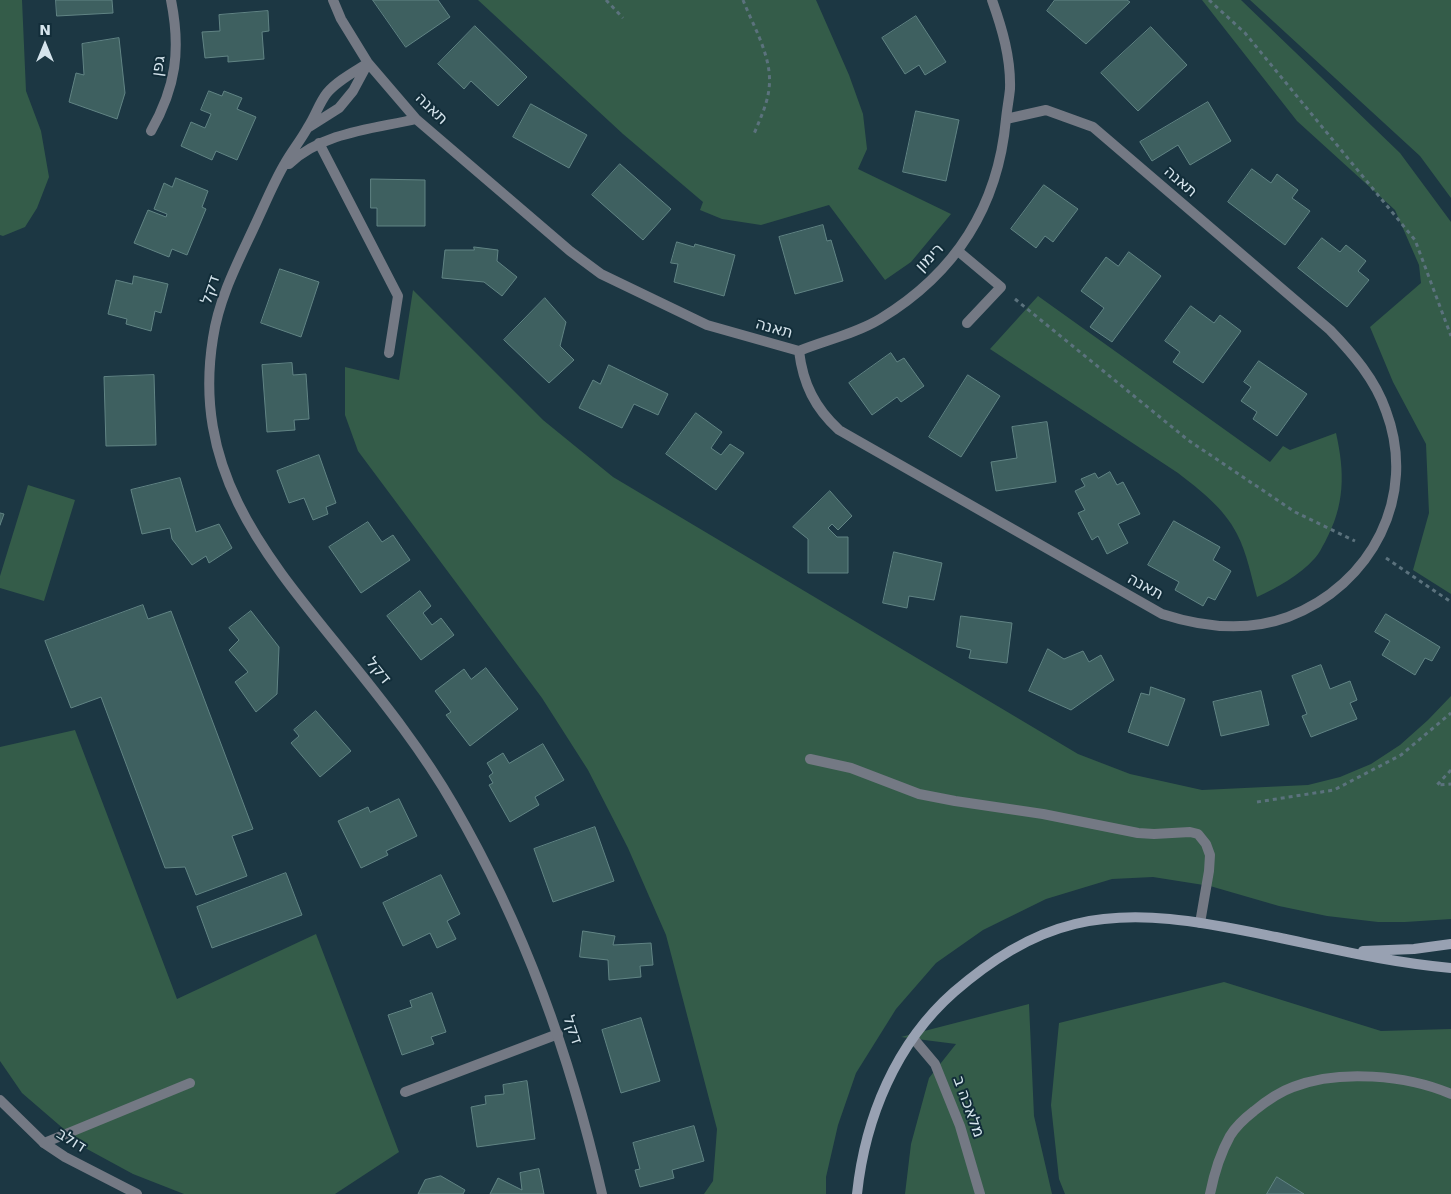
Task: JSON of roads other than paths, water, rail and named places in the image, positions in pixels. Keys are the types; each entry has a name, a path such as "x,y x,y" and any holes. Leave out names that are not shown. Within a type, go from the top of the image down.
{"main road":[{"path":"857,1194 860,1164 871,1120 888,1078 913,1038 941,1004 976,973 1009,950 1042,934 1075,924 1108,918 1143,918 1200,923 1400,962 1451,968"},
{"path":"1337,950 1398,950 1451,944"}],"street":[{"name":"גפן","path":"151,131 169,94 175,70 176,30 171,0"},
{"name":"תאנה","path":"333,0 341,20 368,63 416,119 570,251 601,274 707,325 799,351 803,374 811,396 823,414 839,430 1162,614 1185,621 1210,625 1235,626 1261,623 1287,617 1311,606 1334,592 1355,572 1373,549 1385,526 1392,503 1396,479 1393,433 1386,410 1368,375 1348,348 1330,330 1092,127 1046,110 1006,120"},
{"path":"992,0 1002,28 1008,58 1010,88 1006,120"},
{"name":"דקל","path":"368,63 326,94 308,128 281,171 235,268 222,302 213,335 209,368 210,402 214,435 223,468 236,501 253,533 274,564 394,714 452,801 477,846 520,936 558,1034 582,1109 602,1194"},
{"name":"דקל","path":"308,128 340,108 353,91 368,63"},
{"name":"דקל","path":"281,171 294,159 320,143 350,132 416,119"},
{"name":"רימון","path":"799,351 845,336 879,319 912,297 943,270 978,220 991,192 1000,164 1006,120"},
{"path":"320,143 398,296 389,353"},
{"path":"958,251 1001,288 968,323"},
{"path":"810,759 851,768 919,794 955,801 1043,814 1138,833 1190,832 1198,834 1206,844 1210,855 1200,923"},
{"path":"405,1092 558,1034"},
{"name":"מלאכה ב","path":"913,1038 935,1064 947,1091 963,1135 980,1194"},
{"path":"1210,1194 1218,1161 1231,1135 1244,1119 1265,1103 1293,1087 1323,1079 1352,1076 1388,1077 1442,1090 1451,1094"},
{"path":"44,1143 190,1083"},
{"name":"דולב","path":"0,1100 44,1143 65,1157 137,1194"}]}
